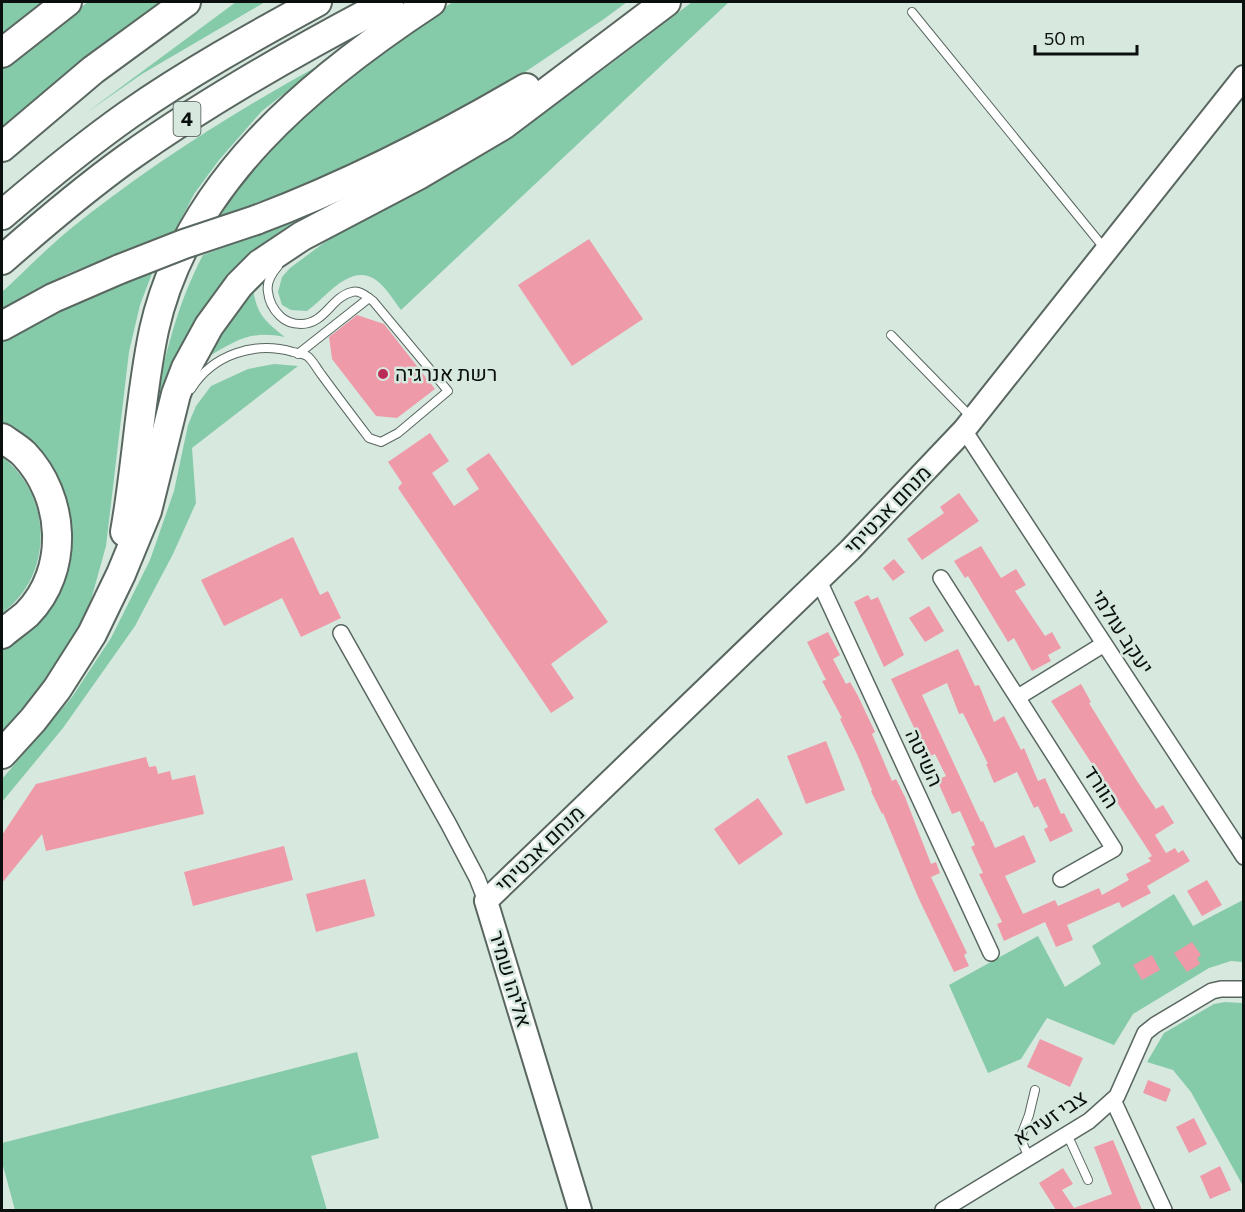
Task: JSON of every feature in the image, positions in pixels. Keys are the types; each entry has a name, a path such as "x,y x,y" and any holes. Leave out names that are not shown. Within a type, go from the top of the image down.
{"highway":[{"path":"2,53 67,2"},
{"path":"2,147 93,70 186,2"},
{"path":"93,70 208,2"},
{"name":"4","path":"2,215 78,152 129,115 224,54 317,2"},
{"name":"4","path":"2,260 73,200 145,147 297,51 389,2"},
{"path":"110,595 125,529 142,399 155,328 176,265 198,223 239,163 300,99 387,31 431,2"},
{"path":"2,754 57,689 92,634 134,546 147,511 176,394 194,352 221,308 239,285 260,264 302,236 429,169 503,125 657,8"},
{"path":"2,326 53,298 120,269 184,244 256,220 342,185 432,141 608,41 657,8"},
{"path":"2,438 23,453 39,474 50,496 58,523 57,551 46,584 28,613 2,634"}],"street":[{"name":"מנחם אבטיחי","path":"486,901 894,506 968,424 1244,77"},
{"name":"יעקב עולמי","path":"968,424 1104,644 1244,857"},
{"name":"הוורד","path":"941,578 1114,849 1061,879"},
{"name":"השיטה","path":"819,581 991,953"},
{"name":"אליהו שמיר","path":"341,633 453,831 486,901 580,1210"},
{"path":"1018,697 1104,644"},
{"name":"צבי זעירא","path":"943,1210 1089,1121 1113,1100 1121,1088 1145,1033 1155,1025 1212,991 1244,989"},
{"path":"1113,1100 1164,1210"}],"lane":[{"path":"912,12 1106,250"},
{"path":"187,395 198,379 221,359 234,353 250,348 267,348 308,356 369,438 381,442 398,433 448,391 369,298 355,291 345,294 317,320 308,324 294,324 285,321 269,302 267,288 271,275 284,259 354,210"},
{"path":"298,354 369,298"},
{"path":"891,335 968,424"},
{"path":"158,464 183,404"},
{"path":"1029,1158 1021,1136 1035,1090"},
{"path":"1067,1134 1088,1180"}],"green space":[{"path":"2,2 48,2 2,38"},
{"path":"88,2 168,2 2,131 2,69"},
{"path":"236,2 265,2 142,74 86,113"},
{"path":"453,2 627,2 485,99 332,176 220,216 291,121 391,43"},
{"path":"692,2 729,2 401,310 376,280 357,275 339,284 307,311 291,310 282,305 278,292 282,277 290,268 325,242 515,131 604,69"},
{"path":"323,63 262,111 219,160 194,194 175,231 67,274 2,310 2,292 60,237 99,206 192,141"},
{"path":"311,211 254,251 236,268 205,305 181,347 153,415 178,313 203,255"},
{"path":"153,271 140,305 129,352 106,546 91,600 76,636 50,679 2,737 2,649 66,572 71,552 71,522 63,491 50,466 19,433 2,422 2,341 35,320 72,301"},
{"path":"253,289 263,317 285,337 263,335 245,338 208,357 222,331"},
{"path":"274,364 298,366 192,448 196,503 173,554 135,626 63,728 2,802 2,779 72,697 111,638 150,560 174,491 188,425 196,406 211,386 248,369"},
{"path":"2,457 19,473 31,492 38,513 41,535 38,557 31,578 19,597 2,613"},
{"path":"1174,894 1193,926 1243,900 1243,962 1231,961 1209,968 1133,1014 1114,1045 1047,1018 1021,1059 988,1073 949,985 1038,936 1065,987 1101,964 1092,946"},
{"path":"1243,1003 1243,1186 1191,1092 1173,1070 1147,1062 1164,1033 1214,1004"},
{"path":"357,1052 379,1138 311,1156 327,1210 15,1210 2,1162 2,1143"}],"building":[{"path":"589,239 643,319 572,366 518,285"},
{"name":"רשת אנרגיה","path":"357,315 384,324 435,389 397,418 376,416 332,359 329,337"},
{"path":"430,433 449,461 432,473 454,506 479,489 466,469 489,453 608,622 551,664 574,698 551,713 398,488 402,483 388,462"},
{"path":"959,493 979,521 922,560 907,539 944,513 940,507"},
{"path":"293,537 320,595 328,591 341,618 301,637 282,598 224,626 201,580"},
{"path":"981,546 1001,578 1016,569 1026,585 1015,591 1045,636 1052,632 1061,648 1048,655 1051,661 1032,671 1014,638 1008,642 968,576 965,578 954,561"},
{"path":"894,559 905,572 893,581 883,568"},
{"path":"868,595 871,600 878,597 904,655 884,667 854,602"},
{"path":"929,606 944,631 925,642 909,618"},
{"path":"828,632 840,655 833,659 846,684 850,682 858,696 875,732 872,734 892,781 896,779 905,797 931,864 936,862 940,873 931,877 967,953 964,955 969,966 954,972 918,897 840,719 842,718 822,681 826,680 807,642"},
{"path":"958,649 975,686 979,685 994,722 1004,716 1021,750 1024,748 1038,781 1045,778 1061,814 1064,813 1073,831 1050,842 1044,829 1048,827 1038,806 1034,808 1017,772 994,783 986,764 988,764 963,713 959,714 947,683 922,695 995,848 1024,835 1036,862 1005,876 1023,914 1055,900 1058,906 1099,888 1102,895 1129,880 1126,874 1151,861 1148,858 1152,856 1051,701 1081,684 1091,702 1089,703 1137,781 1156,809 1163,805 1174,823 1155,835 1166,853 1175,848 1178,853 1183,850 1190,861 1147,886 1151,893 1122,908 1119,902 1067,925 1073,940 1056,947 1045,922 1004,941 997,924 1002,922 979,874 983,873 971,847 975,845 960,811 952,814 937,780 946,776 935,754 928,757 891,679"},
{"path":"826,741 845,790 806,804 787,756"},
{"path":"146,757 149,767 156,766 158,774 170,771 172,780 195,775 204,814 46,851 42,834 2,883 2,835 36,784"},
{"path":"758,798 783,834 739,865 714,829"},
{"path":"284,846 293,880 193,906 184,872"},
{"path":"365,879 375,916 316,932 306,894"},
{"path":"1207,880 1222,905 1202,916 1187,891"},
{"path":"1192,942 1201,955 1197,958 1200,964 1187,972 1174,953"},
{"path":"1152,955 1160,970 1142,980 1133,965"},
{"path":"1040,1039 1083,1058 1070,1087 1027,1067"},
{"path":"1148,1080 1171,1089 1166,1102 1143,1093"},
{"path":"1194,1118 1207,1144 1189,1153 1176,1127"},
{"path":"1113,1140 1142,1210 1056,1210 1039,1183 1063,1168 1073,1184 1062,1190 1074,1208 1112,1194 1094,1147"},
{"path":"1220,1166 1231,1190 1210,1199 1200,1176"}],"place":[{"name":"רשת אנרגיה","path":"383,374"}]}
